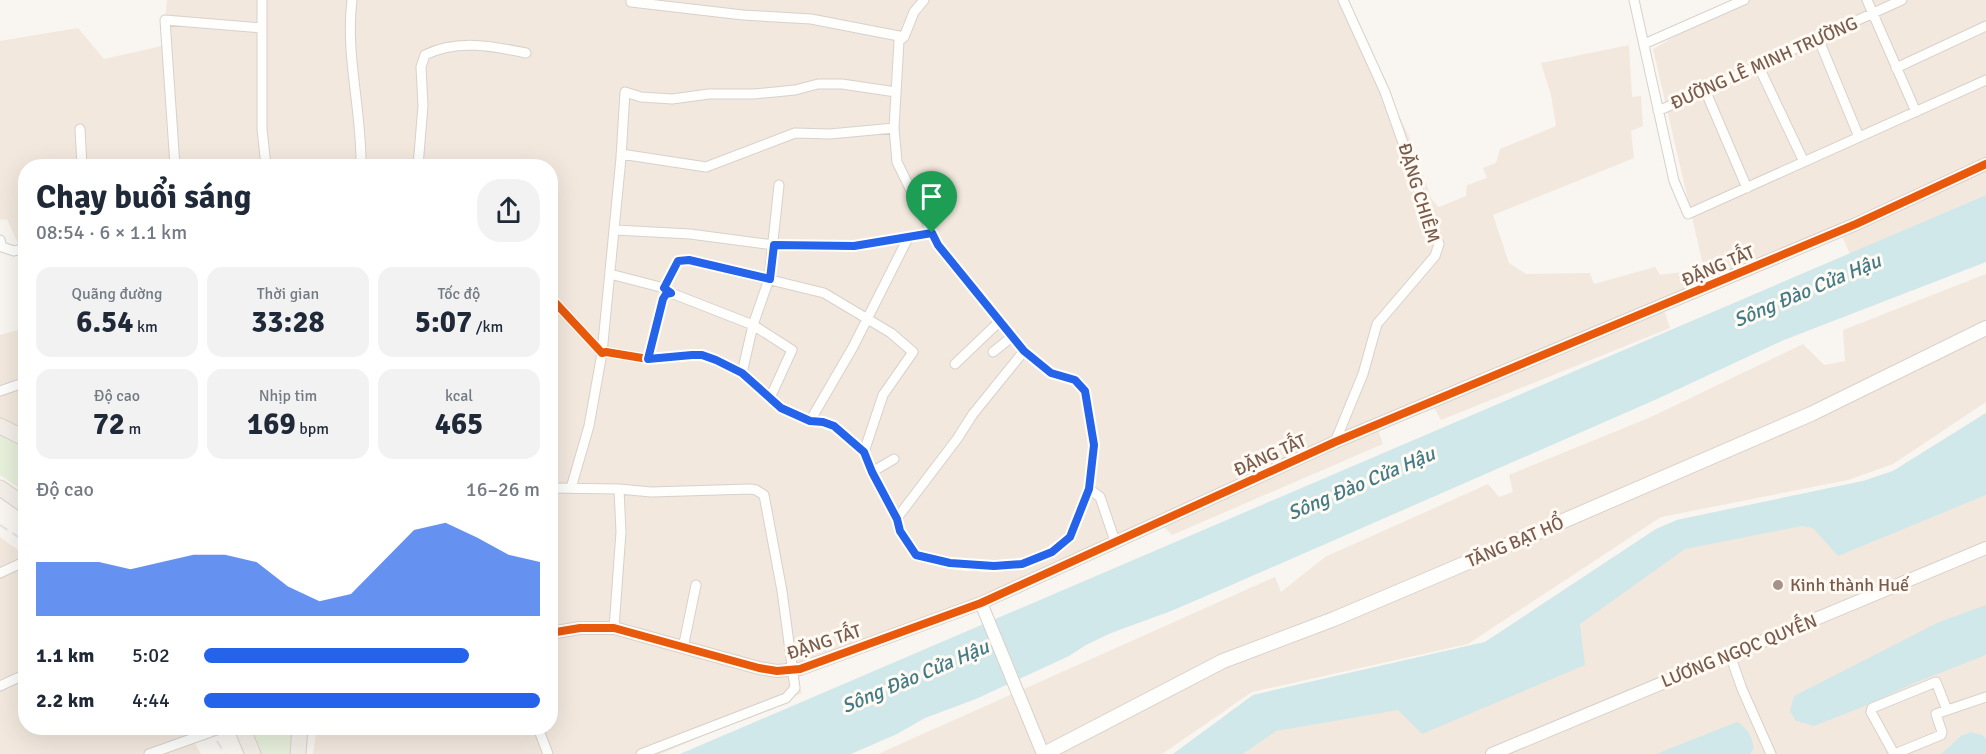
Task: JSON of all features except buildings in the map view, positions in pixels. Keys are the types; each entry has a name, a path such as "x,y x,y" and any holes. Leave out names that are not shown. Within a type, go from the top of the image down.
{"main road":[{"name":"TĂNG BẠT HỔ","path":"1043,754 1223,662 1334,619 1785,425 1986,328"},
{"path":"0,426 18,435"},
{"path":"0,488 18,500"},
{"path":"245,735 253,754"},
{"path":"298,754 299,735"}],"street":[{"path":"262,0 262,129 265,159"},
{"path":"352,0 350,21 361,159"},
{"path":"631,0 631,2 681,9 811,19 904,37"},
{"path":"602,353 648,359 702,355 742,373 781,408 810,421 834,426 864,452 897,519 900,531 916,555 950,563 994,566 1022,564 1052,552 1070,537 1089,489 1094,445 1085,391 1075,380 1051,373 1024,351 938,245 897,162 894,128 899,42 904,37 914,12 924,0"},
{"name":"ĐẶNG CHIÊM","path":"1335,442 1363,374 1377,324 1435,256 1438,244 1385,92 1343,0"},
{"path":"1634,0 1674,181 1688,214 1986,80"},
{"path":"1644,44 1730,3 1744,0"},
{"path":"1867,0 1916,112"},
{"name":"ĐƯỜNG LÊ MINH TRƯỜNG","path":"1658,111 1902,0"},
{"path":"175,159 165,20 262,28"},
{"path":"1896,68 1986,26"},
{"path":"1818,39 1859,137"},
{"path":"419,159 423,106 421,67 425,56 463,45 476,44 526,53"},
{"path":"1758,66 1804,162"},
{"path":"571,488 589,426 602,353 615,230 625,92 641,97 672,99 709,94 754,94 795,90 818,84 842,84 896,92"},
{"path":"1705,90 1747,188"},
{"path":"621,154 706,167 795,133 830,134 894,128"},
{"path":"80,129 82,159"},
{"name":"ĐẶNG TẤT","path":"558,632 580,628 614,628 777,671 792,670 984,609 1115,542 1335,442 1856,224 1986,164"},
{"path":"742,373 753,325 770,279 779,185"},
{"path":"615,230 690,234 774,245 854,246 932,233"},
{"path":"810,421 853,347 908,238"},
{"path":"0,240 2,247 18,250"},
{"path":"648,359 663,299 678,261 689,260 824,293 891,333 913,352 883,395 864,452"},
{"path":"610,274 668,290 753,325 792,350 770,398"},
{"path":"558,306 602,353"},
{"path":"955,364 1000,321"},
{"path":"993,352 1013,336"},
{"path":"897,519 957,440 973,414 1024,351"},
{"path":"0,391 18,385"},
{"path":"872,472 894,459"},
{"path":"558,488 651,492 750,489 765,495 782,591 795,688 786,698 641,754"},
{"path":"614,628 621,532 619,489"},
{"path":"1089,489 1100,497 1115,542"},
{"name":"LƯƠNG NGỌC QUYẾN","path":"1492,754 1619,699 1730,656 1986,548"},
{"path":"0,573 18,565"},
{"path":"683,648 696,585"},
{"path":"984,609 1043,754"},
{"path":"1730,656 1742,689 1772,754"},
{"path":"0,686 18,678"},
{"path":"1947,710 1936,682 1872,708 1871,712 1893,752 1897,753 1941,735 1936,714 1986,697"},
{"path":"149,754 202,735"},
{"path":"541,735 548,754"}],"shaded area":[{"path":"167,0 1343,0 1408,134 1432,200 1439,207 1466,196 1467,185 1487,178 1483,168 1496,163 1500,149 1556,126 1551,95 1541,63 1629,45 1632,97 1641,96 1643,126 1631,131 1634,158 1493,215 1509,263 1526,274 1590,273 1594,284 1655,267 1660,275 1704,269 1653,49 1737,0 1986,0 1986,195 1850,254 1840,232 1663,307 1670,328 1441,420 1432,404 1377,427 1383,444 1172,535 1163,526 795,676 802,693 661,754 313,754 316,735 558,735 558,159 18,159 18,243 7,219 0,220 0,41 78,28 104,59 162,46"},
{"path":"1986,274 1986,402 1893,464 1848,480 1661,517 1468,644 1252,692 1162,754 878,754 1275,577 1281,592 1325,557 1488,484 1499,497 1513,492 1509,475 1651,417 1803,344 1824,365 1845,361 1843,330"},
{"path":"18,330 18,428 0,418 0,335"},
{"name":"Kinh thành Huế","path":"1986,413 1986,754 1173,754 1253,695 1485,642 1656,529 1677,520 1863,481 1893,471"},
{"path":"0,537 18,550 18,735 190,735 201,754 0,754"}],"green space":[{"path":"0,431 18,440 18,487 0,475"},
{"path":"252,735 293,735 292,754 260,754"}],"water":[{"name":"Sông Đào Cửa Hậu","path":"1986,195 1986,262 1784,340 1657,399 1227,587 1111,633 1069,656 976,699 925,718 897,734 851,754 680,754"},
{"path":"1986,413 1986,495 1838,556 1813,528 1802,526 1685,549 1580,624 1585,665 1422,734 1398,710 1276,731 1243,754 1173,754 1253,695 1485,642 1656,529 1677,520 1863,481 1893,471"},
{"path":"1986,605 1986,655 1814,726 1796,721 1790,711 1794,696 1939,622"},
{"path":"1737,722 1750,736 1754,748 1750,754 1656,754"},
{"path":"1971,732 1982,735 1986,739 1986,754 1941,754 1961,736"}],"railway":[{"path":"0,525 18,537"},
{"path":"213,735 225,754"}],"cycle path":[{"path":"558,632 580,628 614,628 759,668 777,671 800,669 981,603 1335,442 1856,224 1986,164"},
{"path":"558,306 602,353 648,359 702,355 742,373 781,408 810,421 834,426 864,452 897,518 900,531 916,555 951,564 970,566 1009,565 1044,555 1069,537 1089,489"}],"place":[{"name":"Kinh thành Huế","path":"1778,585"}],"route":[{"path":"932,233 938,245 1024,351 1051,373 1075,380 1085,391 1094,445 1089,489 1070,537 1052,552 1022,564 994,566 950,563 916,555 900,531 897,519 864,452 834,426 810,421 781,408 742,373 716,360 702,355 648,359 663,299 666,294 671,293 664,288 678,261 689,260 770,279 774,245 854,246 932,233"}]}
